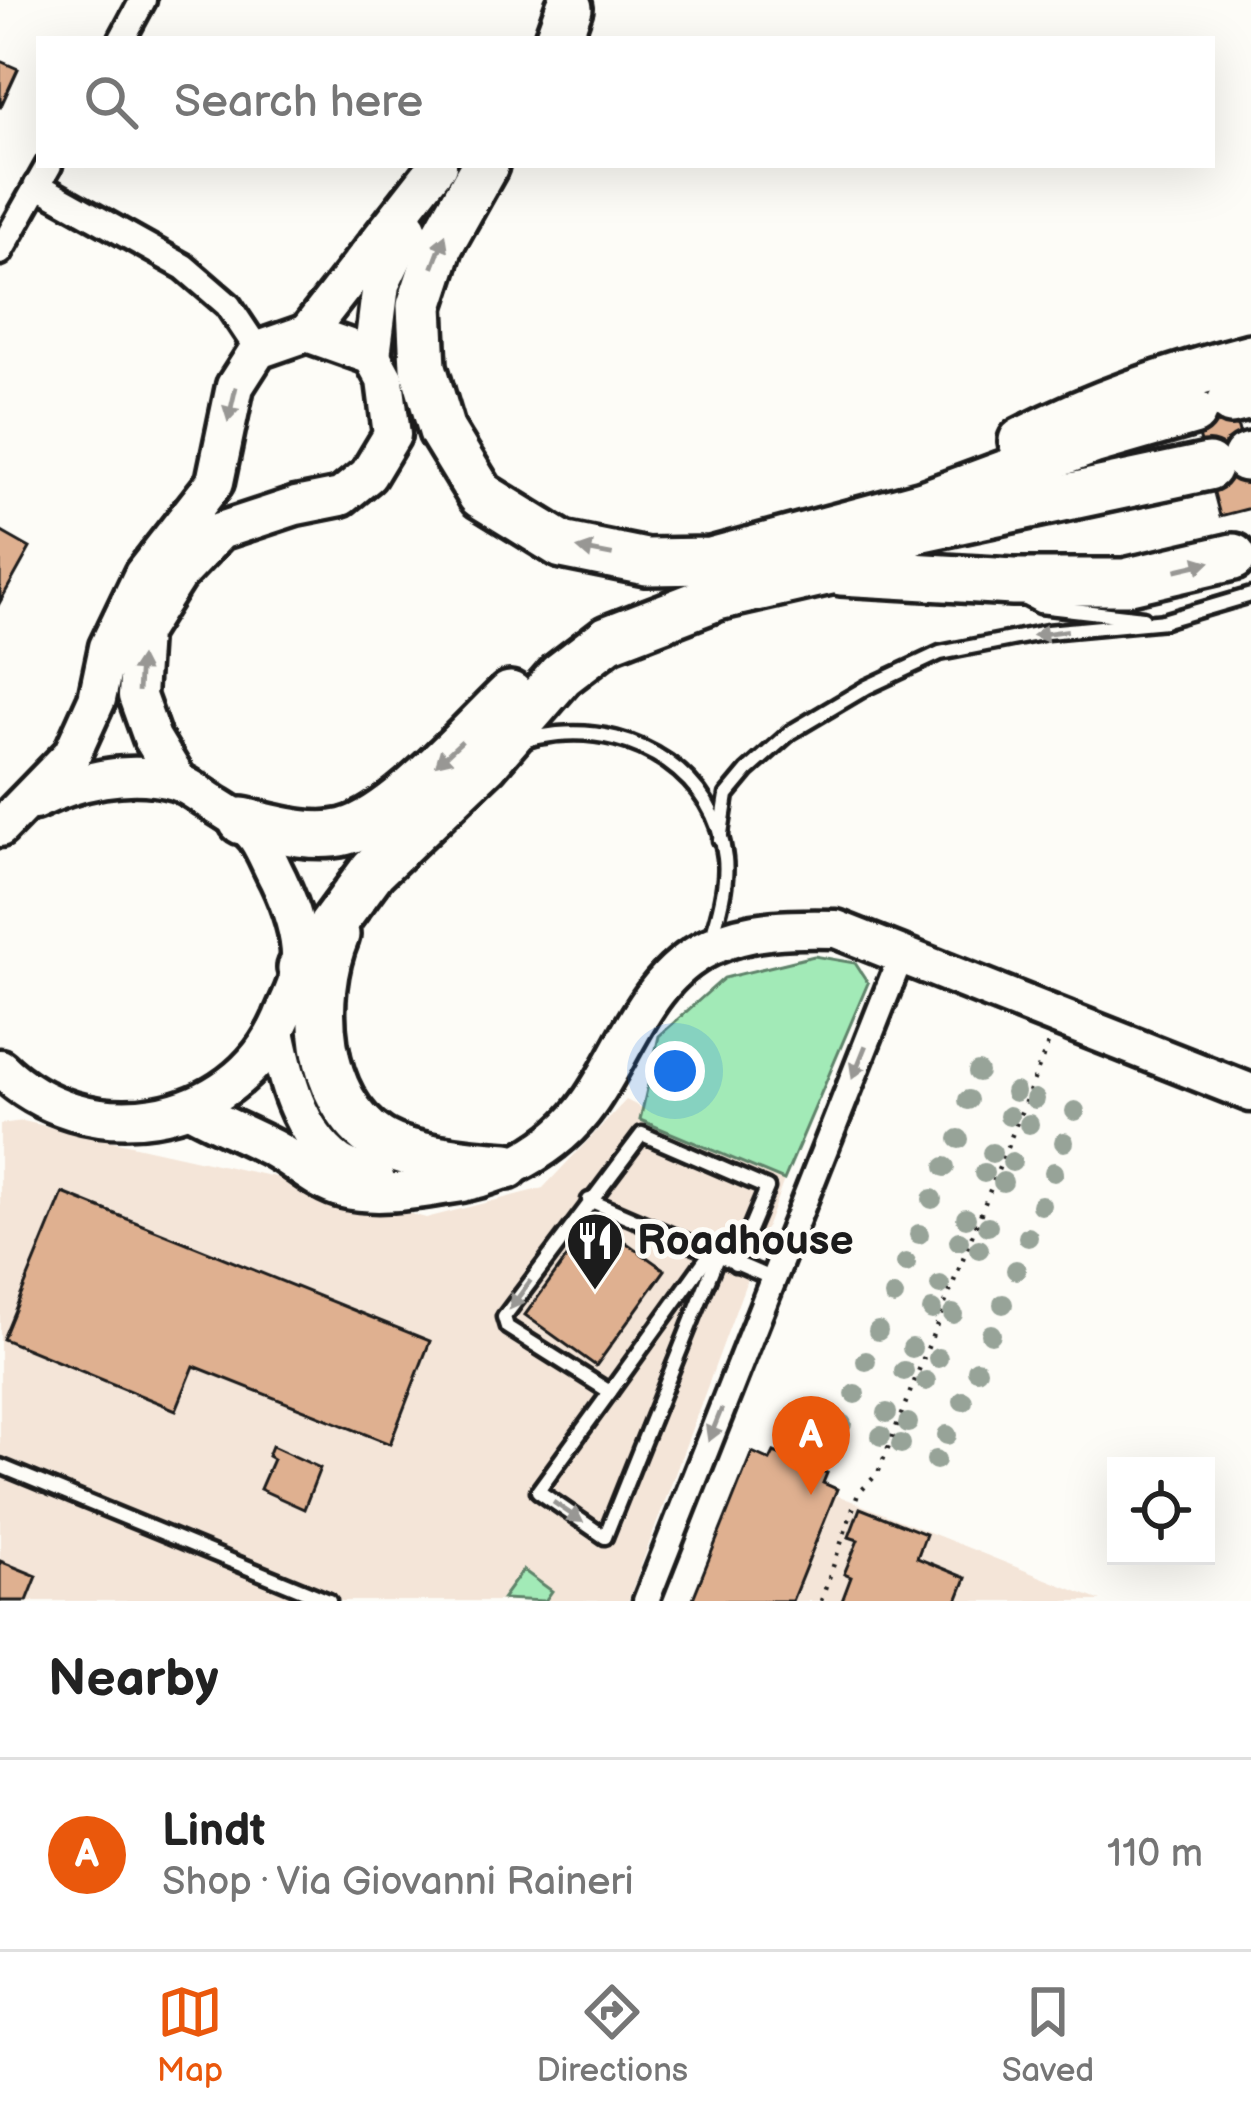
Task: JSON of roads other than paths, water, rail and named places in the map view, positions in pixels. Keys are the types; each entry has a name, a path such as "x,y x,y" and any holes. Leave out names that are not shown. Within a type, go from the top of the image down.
{"highway":[{"path":"483,168 440,245 420,306 423,367 442,431 481,495 562,545 646,562 711,561"},
{"path":"923,503 1000,452 1088,407 1155,382 1251,357"},
{"path":"242,821 295,832 342,833 380,818 570,639 711,561 923,503 1094,441 1225,403"},
{"path":"301,968 374,871 485,764 562,675 608,639 717,597 826,572 919,530 1235,460"},
{"path":"826,572 1246,586"},
{"path":"350,902 332,944 322,988 322,1045 342,1102 380,1141 431,1156 507,1166"}],"street":[{"path":"124,36 142,0"},
{"path":"7,819 72,754 97,700 108,647 142,574 215,482 235,386 258,350 307,334 436,168"},
{"path":"7,1082 67,1112 128,1121 190,1108 245,1072 276,1031 301,968 291,906 257,838 242,821 178,781 152,737 137,696 141,633 177,576 220,531 341,497 368,476 392,435 386,380 372,356 381,284 437,168"},
{"path":"0,252 43,175 184,267 228,305 258,350"},
{"path":"307,334 372,356"},
{"path":"7,819 64,786 101,777 178,781"},
{"path":"190,1108 270,1147 337,1189 372,1194 461,1184 542,1150 568,1128 590,1102 633,1023 670,978 709,947 784,928 836,929 1251,1093"},
{"path":"646,1601 902,954"},
{"path":"276,1031 286,1081 316,1137 339,1163 400,1192"}],"lane":[{"path":"989,580 1039,606 1166,621"},
{"path":"720,840 728,795 747,771 790,732 867,687 940,653 1047,632 1166,621 1246,586"},
{"path":"485,764 530,737 581,732 625,737 654,752 700,791 720,840 725,858 720,911 709,947"},
{"path":"610,1392 507,1327 504,1317 642,1134 767,1188 736,1264"},
{"path":"589,1200 773,1279"},
{"path":"714,1254 605,1537 538,1491 714,1254"},
{"path":"0,1466 328,1601"}],"place":[{"name":"Roadhouse","path":"595,1292"},
{"name":"Lindt","path":"811,1495"}]}
